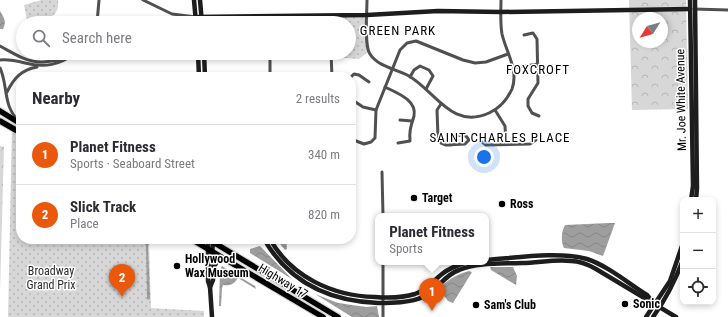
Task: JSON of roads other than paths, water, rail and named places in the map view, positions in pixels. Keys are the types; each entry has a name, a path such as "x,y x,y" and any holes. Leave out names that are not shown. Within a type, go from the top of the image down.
{"highway":[{"path":"0,111 16,120"},
{"path":"0,120 16,130"},
{"name":"Highway 17","path":"200,244 322,317"},
{"name":"Highway 17","path":"218,244 338,317"}],"street":[{"path":"98,16 99,0"},
{"path":"143,0 172,14 189,16"},
{"path":"194,0 198,16"},
{"path":"198,16 200,0"},
{"path":"367,0 368,52 378,63 410,76 441,104 453,112 466,117 483,116 495,110 506,100 512,89 514,80 513,68 504,45 501,31 501,0"},
{"name":"Mr. Joe White Avenue","path":"690,0 693,9 696,197"},
{"name":"Mr. Joe White Avenue","path":"691,197 693,186 693,9 695,0"},
{"path":"318,16 438,11 501,12 693,9 728,10"},
{"path":"524,35 533,34 537,39 538,83 528,99 528,106 532,113 539,116"},
{"path":"356,141 364,144 371,142 375,138 376,110 400,50 407,43 416,41 475,64 486,62 508,54"},
{"path":"0,46 16,54"},
{"path":"0,60 13,60 39,66"},
{"path":"30,60 41,62 63,60"},
{"path":"21,72 29,68 59,64 63,60"},
{"path":"198,60 199,72"},
{"path":"204,60 205,72"},
{"path":"270,60 270,72"},
{"path":"331,60 332,72"},
{"path":"513,68 538,64"},
{"path":"410,76 414,70 420,66 430,70 433,76 426,89"},
{"path":"0,68 7,92"},
{"path":"356,74 369,82"},
{"path":"16,77 11,82 6,98 9,109 16,117"},
{"path":"386,87 410,101 414,110 409,132 410,141 398,143"},
{"path":"356,102 363,107 376,110"},
{"path":"441,104 437,110 438,137 441,143 451,145 465,144 469,140 466,136 456,135 452,138 451,145"},
{"path":"495,110 505,126 506,144"},
{"path":"400,120 412,121"},
{"path":"482,142 486,145 530,144 536,140"},
{"path":"382,172 383,213"},
{"path":"210,316 210,287 208,281 211,244"},
{"path":"268,244 283,265 311,286 322,292 343,299 362,302 384,300 420,292 449,269 459,265"},
{"path":"273,244 281,255 303,276 314,283 349,295 397,303 423,297 438,286 451,273 470,266 487,265"},
{"path":"210,250 213,280 210,287"},
{"path":"646,317 670,281 680,252"},
{"path":"489,260 566,255 586,259 612,272 656,304"},
{"path":"212,270 218,260 234,264"},
{"path":"489,265 572,260 596,269 676,317"},
{"path":"383,265 383,317"},
{"path":"653,317 661,307 674,283 680,268"}],"water":[{"path":"0,11 5,22 3,29 0,29"},
{"path":"615,223 603,256 589,251 564,248 562,237 565,225"},
{"path":"145,244 150,244 148,245 149,300 147,299"},
{"path":"280,244 286,244 287,249 285,250"},
{"path":"260,246 292,279 250,253 250,249"},
{"path":"222,266 255,286 256,289 238,278 232,284 223,285 221,306 219,306 220,270"},
{"path":"490,267 513,267 517,276 516,285 491,270"},
{"path":"469,271 472,272 453,303 448,301 439,289 452,278"},
{"path":"315,294 338,303 366,307 377,306 379,317 352,317"}],"place":[{"name":"Target","path":"414,198"},
{"name":"Ross","path":"502,204"},
{"name":"Hollywood Wax Museum","path":"177,266"},
{"name":"Slick Track","path":"122,297"},
{"name":"Sonic","path":"625,304"},
{"name":"Sam's Club","path":"476,305"},
{"name":"Planet Fitness","path":"432,311"}],"district":[{"name":"GREEN PARK","path":"398,30"},
{"name":"FOXCROFT","path":"538,69"},
{"name":"SAINT CHARLES PLACE","path":"500,137"}],"park label":[{"name":"Broadway Grand Prix","path":"51,278"}]}
